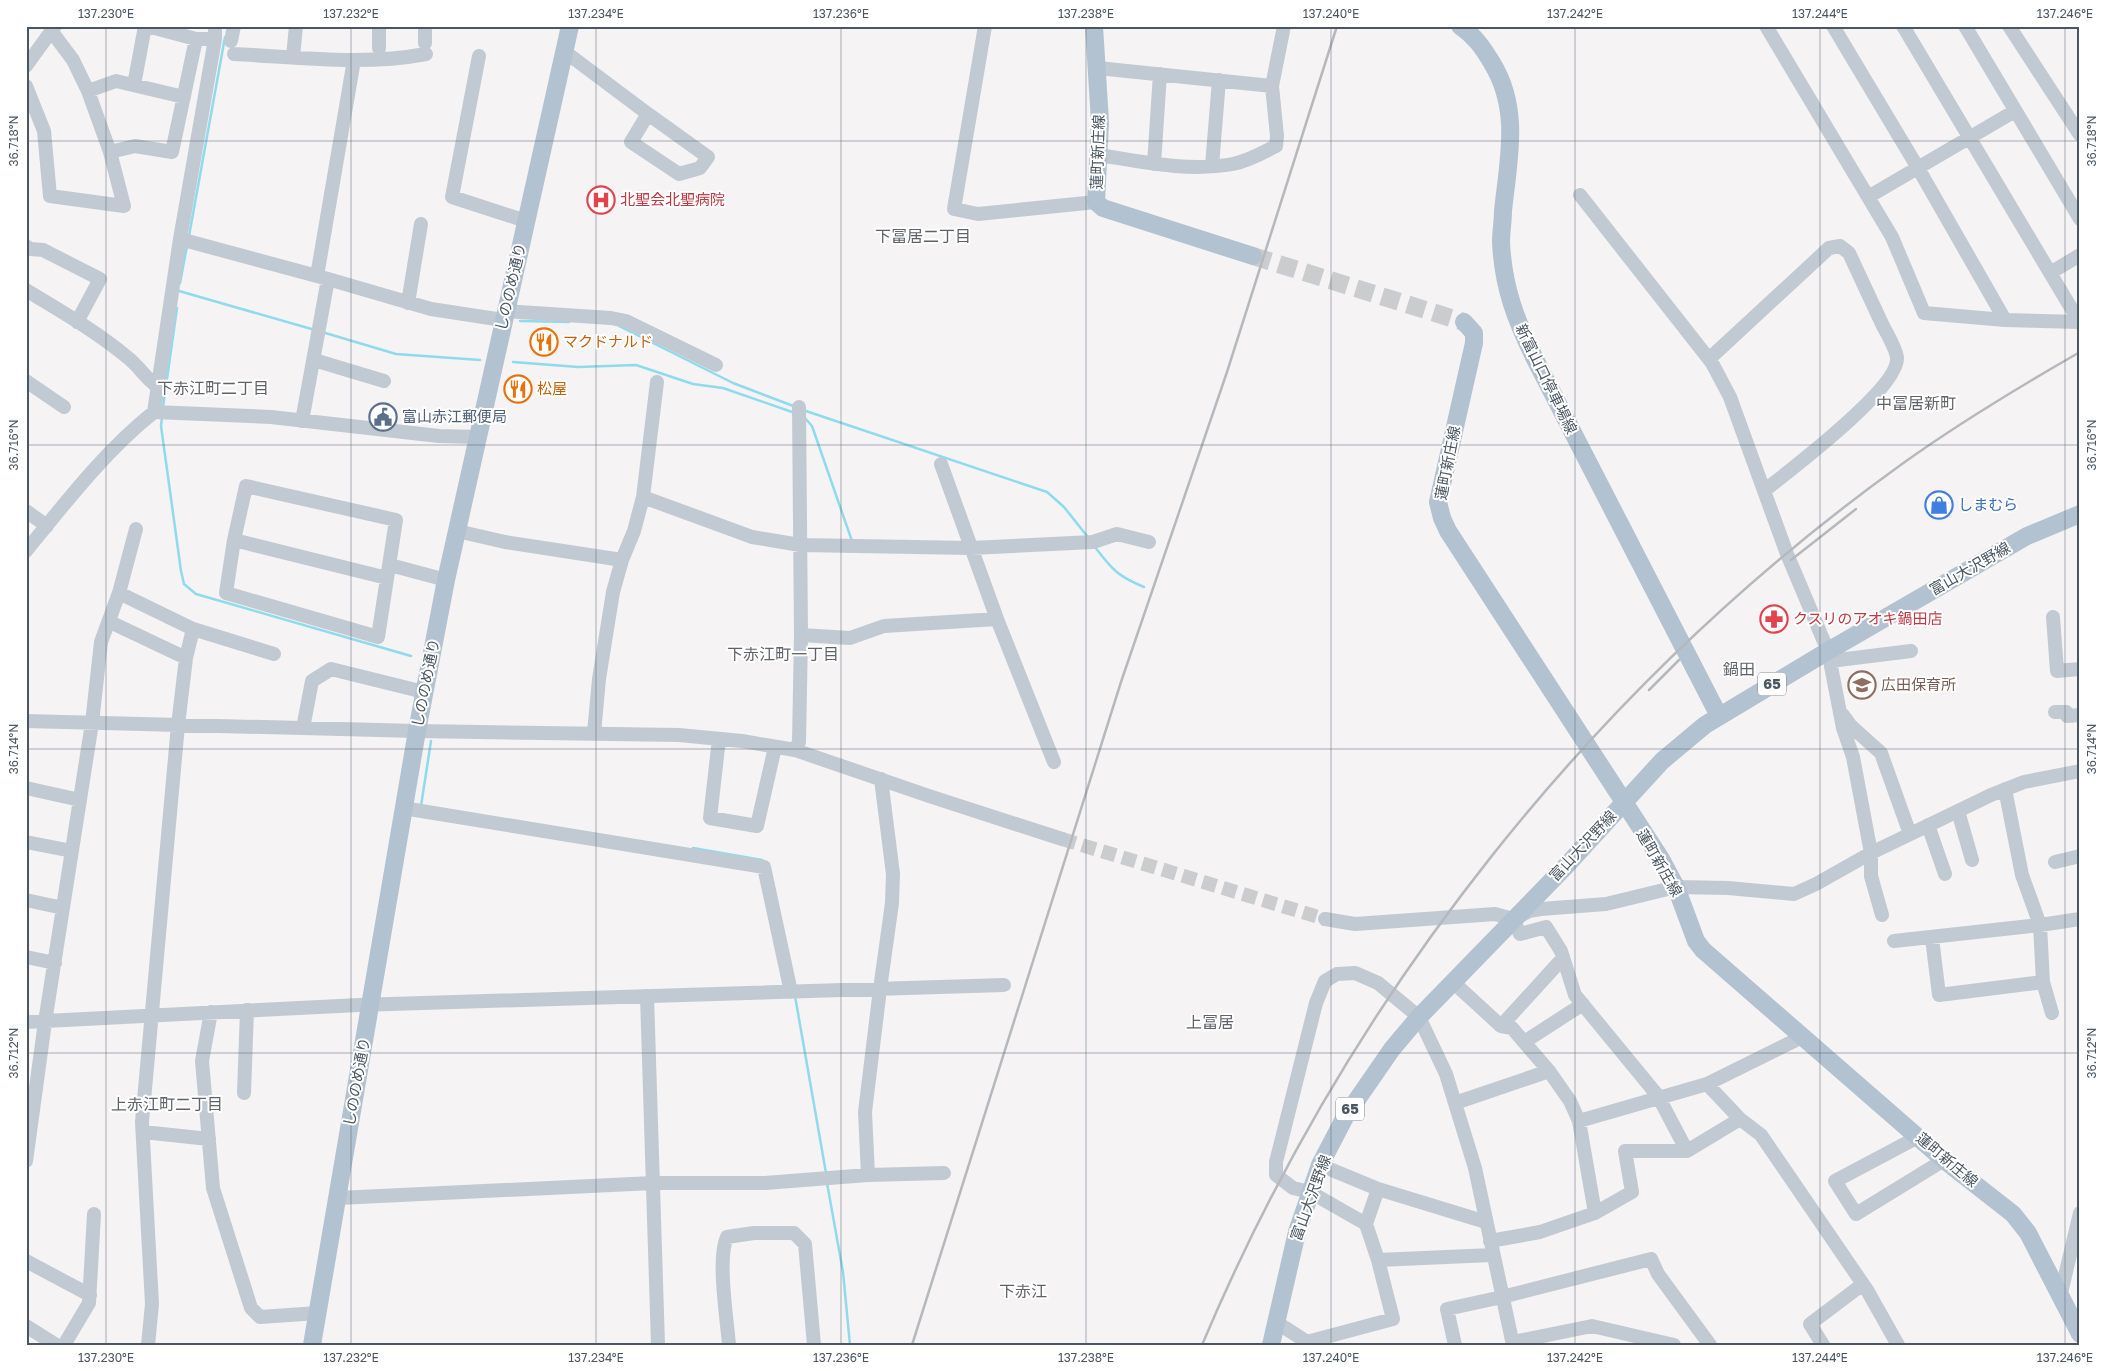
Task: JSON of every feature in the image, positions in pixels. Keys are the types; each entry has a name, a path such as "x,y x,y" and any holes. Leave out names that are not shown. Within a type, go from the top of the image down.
{"main road":[{"name":"しののめ通り","path":"312,1345 416,731 446,580 570,26"},
{"name":"蓮町新庄線","path":"1094,26 1098,68 1099,155 1096,202 1103,208 1253,256"},
{"name":"新富山口停車場線","path":"1460,26 1472,35 1497,71 1506,94 1510,115 1511,146 1501,240 1504,273 1510,304 1536,361 1719,716"},
{"name":"蓮町新庄線","path":"1464,322 1474,333 1474,343 1438,502 1442,518 1448,531 1661,859 1676,887 1696,940 1703,950 1804,1036 1944,1160 2013,1214 2028,1233 2080,1334"},
{"name":"富山大沢野線","path":"1272,1345 1297,1232 1320,1165 1345,1117 1392,1049 1419,1017 1454,983 1662,761 1700,728 1719,716 1829,656 2027,536 2080,514"}],"street":[{"path":"134,85 146,26 196,39 215,33 185,240 158,387 160,412"},
{"path":"234,26 232,48 293,57 354,60 396,60 426,48 425,26"},
{"path":"293,57 296,26"},
{"path":"379,26 379,48"},
{"path":"985,26 954,209 978,214 1096,202"},
{"path":"1099,155 1154,164 1212,166 1234,164 1276,146 1278,136 1272,86 1284,26"},
{"path":"1766,26 1892,236 1924,313 2005,320 2080,323"},
{"path":"1833,26 1918,168 2005,320"},
{"path":"1904,26 2080,323"},
{"path":"1965,26 2080,219"},
{"path":"2009,26 2080,135"},
{"path":"26,66 53,29 73,60 88,92 110,152 124,206 50,196 44,130 26,86"},
{"path":"110,152 135,146 172,152 196,39"},
{"path":"564,50 708,157 700,168 679,174 631,142 648,114"},
{"path":"479,56 452,197 526,221"},
{"path":"302,421 314,360 323,277 354,60"},
{"path":"1098,68 1272,86"},
{"path":"1154,164 1160,74"},
{"path":"1212,166 1219,80"},
{"path":"88,92 116,81 184,97"},
{"path":"1868,197 2015,111"},
{"path":"1580,196 1709,359 1730,397 1786,554 1829,656 1843,728 1853,756 1871,853 1871,876 1882,914"},
{"path":"408,303 421,224"},
{"path":"185,240 323,277 431,309 504,316 611,318 626,321 716,365"},
{"path":"26,246 30,249 43,250 100,279 77,322"},
{"path":"1709,359 1829,248 1840,246 1849,253 1897,357 1896,368 1884,387 1850,420 1764,491"},
{"path":"2050,272 2080,255"},
{"path":"26,290 99,335 129,358 158,387"},
{"path":"314,360 384,381"},
{"path":"26,381 64,407"},
{"path":"594,732 605,638 613,592 622,560 634,531 643,497 658,382"},
{"path":"795,750 799,742 801,635 799,407"},
{"path":"27,549 95,467 137,425 160,412 271,417 439,436 478,437"},
{"path":"941,464 997,619 1054,762"},
{"path":"246,486 396,520 388,572 378,637 226,593 234,540 246,486"},
{"path":"643,497 752,537 800,545 972,548 1093,542 1117,534 1149,542"},
{"path":"26,512 47,526"},
{"path":"26,1161 45,1022 92,723 101,642 110,622 119,593 136,529"},
{"path":"457,531 504,542 622,560"},
{"path":"234,540 388,572 446,580"},
{"path":"119,593 193,629 274,654"},
{"path":"2053,617 2057,671 2080,669"},
{"path":"801,635 850,638 884,626 997,619"},
{"path":"110,622 186,658"},
{"path":"148,1345 152,1304 142,1122 178,725 186,658 193,629"},
{"path":"1829,656 1911,651"},
{"path":"303,728 312,680 331,669 424,692"},
{"path":"1840,710 1851,726 1881,754 1910,834"},
{"path":"2056,712 2066,712 2068,716 2080,715"},
{"path":"26,721 416,731 594,732 679,735 718,739 795,750 1062,839"},
{"path":"718,739 710,818 757,826 776,747"},
{"path":"1325,919 1355,924 1495,914 1513,919 1535,910 1606,904 1676,887 1728,888 1794,894 1816,884 1871,853 2005,789 2024,782 2080,772"},
{"path":"868,1175 865,1112 892,903 893,874 880,779"},
{"path":"26,788 80,800"},
{"path":"2005,789 2022,875 2040,926 2043,982 2052,1013"},
{"path":"403,808 764,867 791,992"},
{"path":"1958,811 1972,860"},
{"path":"1928,825 1945,874"},
{"path":"26,842 72,851"},
{"path":"2055,862 2080,856"},
{"path":"26,900 63,908"},
{"path":"1513,919 1520,934 1546,927 1563,958 1575,995 1658,1096 1687,1151"},
{"path":"1894,941 2040,926 2080,919"},
{"path":"1932,938 1939,995 2043,982"},
{"path":"26,957 54,963"},
{"path":"1501,1026 1563,958"},
{"path":"1366,1224 1310,1192 1293,1188 1276,1175 1276,1162 1316,1003 1325,981 1337,974 1355,973 1378,983 1419,1017 1446,1074 1475,1168 1513,1343 1592,1326 1674,1345"},
{"path":"1454,983 1501,1026 1512,1028 1549,1071 1570,1101 1579,1120 1595,1213"},
{"path":"26,1022 152,1014 369,1005 1004,985"},
{"path":"647,996 658,1345"},
{"path":"1524,1042 1583,1004"},
{"path":"244,1093 247,1010"},
{"path":"211,1012 202,1061 213,1188 251,1308 260,1316 318,1313"},
{"path":"1579,1120 1658,1096 1707,1084 1804,1036"},
{"path":"1455,1103 1549,1071"},
{"path":"1707,1084 1740,1119 1760,1134 1862,1284 1898,1345"},
{"path":"1378,1260 1491,1248 1595,1213 1632,1192 1625,1151 1687,1151 1740,1119"},
{"path":"143,1132 209,1139"},
{"path":"1918,1136 1835,1181 1856,1214 1944,1160"},
{"path":"1320,1165 1378,1189 1486,1222"},
{"path":"338,1198 653,1183 765,1183 868,1175 944,1173"},
{"path":"1276,1322 1307,1342 1393,1319 1378,1260 1366,1224 1378,1189"},
{"path":"64,1345 89,1303 94,1214"},
{"path":"2060,1297 2080,1214"},
{"path":"729,1345 723,1267 724,1244 727,1237 754,1233 794,1233 805,1244 814,1345"},
{"path":"1455,1345 1447,1309 1652,1259 1658,1274 1710,1345"},
{"path":"26,1261 90,1295"},
{"path":"1824,1345 1810,1324 1862,1284"},
{"path":"26,1326 56,1345"}],"waterway":[{"path":"189,236 225,37"},
{"path":"180,283 187,246"},
{"path":"179,291 315,330"},
{"path":"163,407 177,308"},
{"path":"520,321 569,322"},
{"path":"619,326 733,383 796,407"},
{"path":"322,332 396,354 480,360"},
{"path":"513,362 578,367 636,365 693,384 723,388 795,413"},
{"path":"803,410 1047,492 1064,507 1087,536"},
{"path":"162,417 161,426 184,584 196,594 411,656"},
{"path":"804,417 812,426 852,541"},
{"path":"1095,547 1116,571 1144,587"},
{"path":"421,806 431,741"},
{"path":"693,848 762,860"},
{"path":"795,996 826,1173"},
{"path":"827,1183 843,1272 850,1345"}],"tunnel":[{"path":"1253,256 1464,322"},
{"path":"1062,839 1325,919"}],"railway":[{"path":"912,1345 1121,682 1227,372 1337,26"},
{"path":"1202,1345 1262,1215 1330,1090 1407,971 1492,856 1584,748 1683,646 1789,551 1902,464 1945,434 2034,378 2080,352"},
{"path":"1791,560 1856,509"},
{"path":"1649,690 1679,660"}],"place":[{"name":"北聖会北聖病院","path":"601,200"},
{"name":"マクドナルド","path":"544,342"},
{"name":"松屋","path":"518,389"},
{"name":"富山赤江郵便局","path":"383,417"},
{"name":"しまむら","path":"1939,505"},
{"name":"クスリのアオキ鍋田店","path":"1774,619"},
{"name":"広田保育所","path":"1862,685"}],"district":[{"name":"下冨居二丁目","path":"923,236"},
{"name":"下赤江町二丁目","path":"213,388"},
{"name":"中冨居新町","path":"1916,403"},
{"name":"下赤江町一丁目","path":"783,654"},
{"name":"鍋田","path":"1739,669"},
{"name":"上冨居","path":"1210,1022"},
{"name":"上赤江町二丁目","path":"167,1104"},
{"name":"下赤江","path":"1023,1291"}]}
